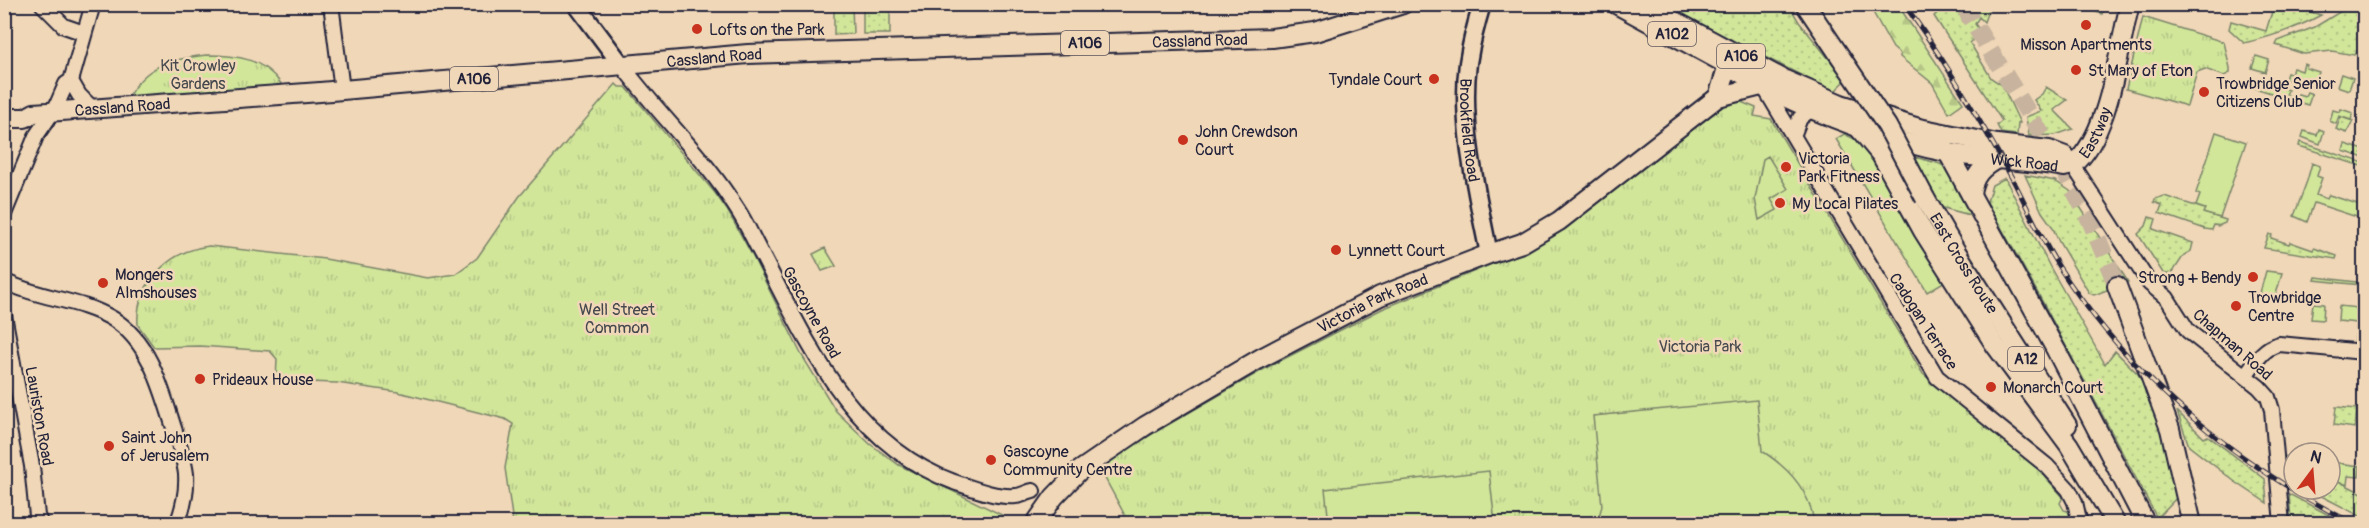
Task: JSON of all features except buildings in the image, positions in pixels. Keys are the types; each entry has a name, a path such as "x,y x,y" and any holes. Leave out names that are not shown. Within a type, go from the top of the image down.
{"main road":[{"path":"576,4 621,64"},
{"name":"Cassland Road","path":"4,118 762,53 1272,38 1315,32 1403,4"},
{"name":"Brookfield Road","path":"1482,4 1468,64 1467,114 1489,254"},
{"name":"Wick Road","path":"1616,4 1728,65 1762,87 1857,126 1948,153 2064,167 2073,165 2065,156 2049,150 1997,144 1919,128 1820,95 1783,79 1643,4"},
{"name":"East Cross Route","path":"1804,4 1887,126 1957,253 2082,447 2122,524"},
{"name":"Eastway","path":"2073,165 2086,151 2103,121 2130,4"},
{"name":"A106","path":"1718,97 1728,65 1725,52 1719,45"},
{"name":"Victoria Park Road","path":"1035,524 1054,497 1079,471 1145,426 1261,358 1380,296 1522,243 1559,221 1718,97 1762,87"},
{"name":"A12","path":"1857,126 1881,155 1923,231 1995,345 2069,445 2116,524"},
{"name":"A106","path":"1919,128 1935,138 1948,153"},
{"name":"A12","path":"1948,153 2056,350 2146,524"},
{"path":"1971,194 1982,168 1997,159"},
{"path":"2117,286 2170,429 2192,524"}],"street":[{"path":"42,4 64,26 84,33"},
{"path":"4,214 36,136 52,113 66,84 71,81 93,4"},
{"path":"331,4 342,90"},
{"name":"Gascoyne Road","path":"621,64 707,166 737,208 811,347 832,381 857,414 911,462 962,484 1012,496 1033,491"},
{"path":"71,81 93,110"},
{"name":"Cadogan Terrace","path":"1762,87 1937,377 2047,466 2069,490 2075,502 2080,524"},
{"path":"1793,136 1800,118 1813,108"},
{"path":"24,118 36,136"},
{"name":"Eastway","path":"2073,165 2149,283 2167,298"},
{"path":"8,287 104,314 123,326 143,350 162,391 184,466 183,505 177,524"},
{"name":"Chapman Road","path":"2167,298 2188,331 2268,397 2272,410 2282,524"},
{"name":"Lauriston Road","path":"4,315 32,466 37,516 41,524"},
{"path":"2245,376 2270,346 2280,344 2364,352"}],"green space":[{"path":"834,5 852,5 853,34 834,35"},
{"path":"863,5 890,5 890,34 863,34"},
{"path":"1663,5 1789,5 1799,22 1846,80 1834,92"},
{"path":"1869,5 1898,5 1963,103 1949,113 1932,83 1900,57 1900,54 1893,48"},
{"path":"1946,5 1990,5 1984,22 1979,17 1975,24 1981,32 1970,43 1991,78 2002,85 2020,123 2018,123 2017,135 2001,133 1997,125 2002,121 1934,16"},
{"path":"2075,5 2118,5 2117,11 2104,7 2102,14"},
{"path":"2274,5 2286,5 2321,15 2284,32 2244,43 2229,29 2231,21 2266,31"},
{"path":"2351,5 2364,5 2364,46 2354,55 2332,51 2304,54 2276,45 2278,41 2315,27"},
{"path":"2143,17 2224,42 2230,73 2224,76 2205,69 2197,72 2187,106 2126,89"},
{"name":"Kit Crowley Gardens","path":"206,55 239,57 249,60 266,69 282,85 128,98 142,78 160,66"},
{"path":"2256,56 2269,60 2265,72 2252,68"},
{"path":"2304,64 2307,65 2306,68 2319,72 2315,84 2302,80 2301,84 2285,79 2287,73 2291,74 2293,68 2302,71"},
{"path":"2341,74 2353,78 2349,90 2337,86"},
{"path":"2257,80 2288,90 2286,95 2294,97 2293,100 2246,85 2248,82 2255,84"},
{"name":"Well Street Common","path":"616,84 619,87 626,87 727,210 801,354 836,411 870,444 899,465 1002,515 1007,523 513,523 505,468 513,424 505,419 398,392 337,383 276,381 277,359 270,351 200,346 154,347 138,325 142,296 158,272 181,254 209,246 325,259 428,278 455,274 477,258 519,197"},
{"path":"2046,87 2067,100 2054,110 2073,129 2055,135 2029,136 2026,117 2041,111 2034,100 2042,94"},
{"path":"2307,92 2312,94 2308,105 2295,101 2298,94 2305,96"},
{"name":"Victoria Park","path":"1741,102 1756,108 1754,116 1771,119 1923,374 2033,463 2063,497 2060,503 2064,510 2070,512 2071,523 1129,523 1099,467 1266,368 1382,309 1519,253 1606,195 1725,105"},
{"path":"2341,109 2353,113 2351,120 2339,116 2336,124 2330,121 2333,110 2340,112"},
{"path":"2341,117 2353,121 2347,133 2336,129"},
{"path":"2319,129 2324,131 2320,144 2302,137 2304,131 2317,135"},
{"path":"2216,132 2246,142 2220,218 2203,213 2205,209 2196,206 2200,195 2196,193"},
{"path":"1844,134 1857,140 1871,155 1947,280 1927,292 1836,139"},
{"path":"2300,142 2364,163 2364,167 2299,146"},
{"path":"2345,144 2364,150 2364,158 2343,151"},
{"path":"1768,156 1788,189 1771,199 1777,210 1759,220 1755,199 1763,159"},
{"path":"1911,156 1944,165 1970,215 1940,207"},
{"path":"2312,163 2320,166 2317,176 2322,178 2316,195 2327,199 2329,195 2364,206 2364,225 2361,224 2363,219 2314,203 2307,222 2294,216"},
{"path":"2025,175 2055,181 2070,191 2128,282 2094,295 2089,293 2042,212"},
{"path":"2005,178 2050,267 2105,364 2115,351 2152,388 2180,494 2157,518 1987,202 1992,185"},
{"path":"2164,196 2205,209 2204,213 2226,220 2225,223 2214,225 2212,230 2205,229 2159,213 2162,205 2154,202 2155,199"},
{"path":"2149,217 2156,219 2153,229 2193,243 2191,251 2184,255 2171,275 2163,273 2138,234 2146,226"},
{"path":"2269,234 2272,235 2271,238 2289,244 2290,242 2313,250 2314,248 2337,256 2336,259 2264,248"},
{"path":"825,248 836,266 822,271 813,254"},
{"path":"2266,271 2282,273 2275,298 2260,293"},
{"path":"2316,277 2364,283 2364,341 2355,340 2357,323 2338,321 2339,306 2358,308 2361,285 2315,280"},
{"path":"2313,303 2324,304 2323,320 2311,319"},
{"path":"1757,400 1762,451 1797,481 1808,501 1814,523 1597,523 1602,506 1593,416"},
{"path":"2336,407 2357,409 2355,428 2334,425"},
{"path":"2177,411 2204,438 2208,436 2265,479 2267,503 2189,446"},
{"path":"2342,464 2360,466 2359,477 2348,476 2347,485 2342,483"},
{"path":"1489,471 1495,523 1329,523 1325,489"},
{"path":"2342,483 2364,494 2364,518 2331,501 2342,501"},
{"path":"2290,501 2302,501 2344,523 2299,523 2291,520"}],"tunnel":[{"path":"1965,4 1969,16 2068,178 2091,222 2117,286"}],"railway":[{"path":"1904,4 1934,46 1974,111 2059,267 2119,346 2153,382 2228,446 2268,474 2354,524"}],"place":[{"name":"Misson Apartments","path":"2086,25"},
{"name":"Lofts on the Park","path":"697,29"},
{"name":"St Mary of Eton","path":"2076,70"},
{"name":"Tyndale Court","path":"1434,79"},
{"name":"Trowbridge Senior Citizens Club","path":"2204,92"},
{"name":"John Crewdson Court","path":"1183,140"},
{"name":"Victoria Park Fitness","path":"1786,167"},
{"name":"My Local Pilates","path":"1780,203"},
{"name":"Lynnett Court","path":"1336,250"},
{"name":"Strong + Bendy","path":"2253,277"},
{"name":"Mongers Almshouses","path":"103,283"},
{"name":"Trowbridge Centre","path":"2236,306"},
{"name":"Prideaux House","path":"200,379"},
{"name":"Monarch Court","path":"1991,387"},
{"name":"Saint John of Jerusalem","path":"109,446"},
{"name":"Gascoyne Community Centre","path":"991,460"}]}
